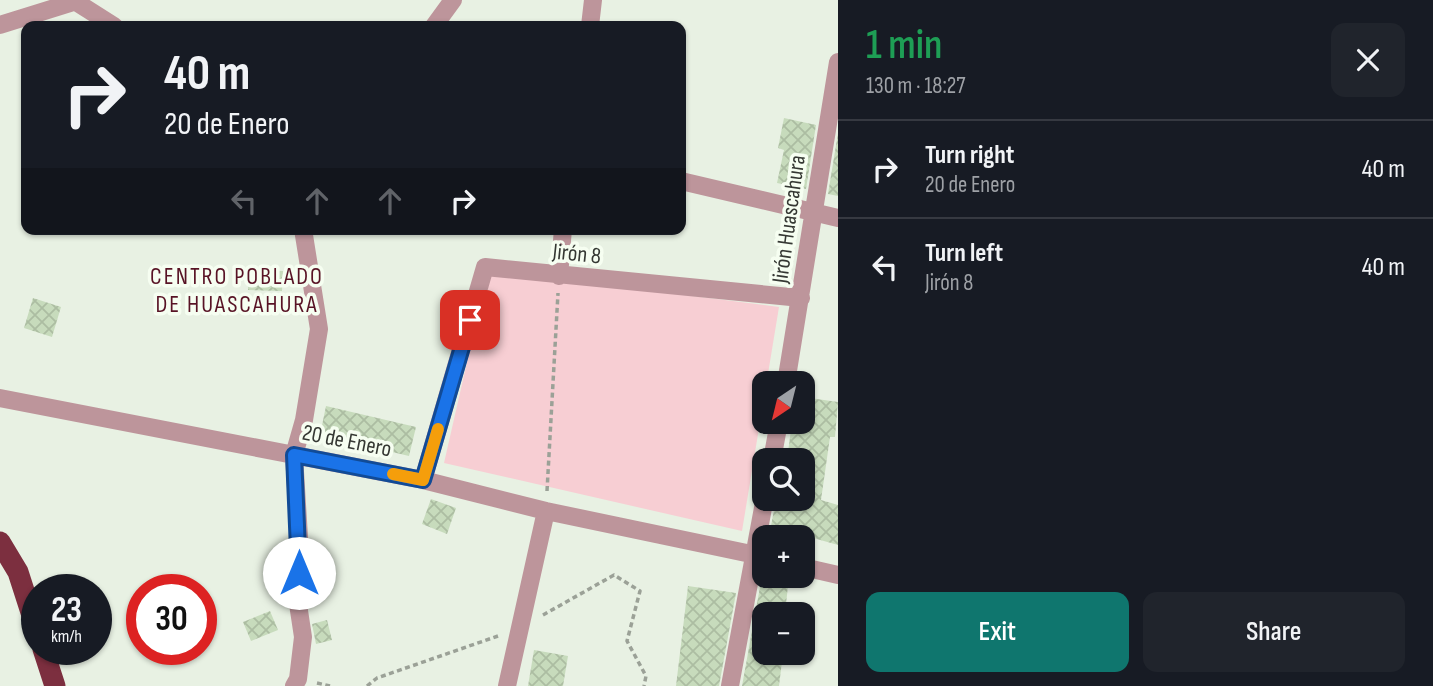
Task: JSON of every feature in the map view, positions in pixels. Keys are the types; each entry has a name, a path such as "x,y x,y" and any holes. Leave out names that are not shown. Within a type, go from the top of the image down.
{"highway":[{"path":"0,542 21,581"},
{"path":"48,665 55,686"}],"street":[{"path":"438,21 453,0"},
{"path":"591,21 593,0"},
{"path":"0,25 78,1 107,21"},
{"name":"Jirón Huascahura","path":"788,371 838,62"},
{"path":"686,182 838,218"},
{"path":"294,686 298,679 303,638 298,604 299,537 294,455 304,420 319,329 304,235"},
{"path":"559,276 562,235"},
{"name":"Jirón 8","path":"423,480 485,267 802,298"},
{"name":"20 de Enero","path":"0,398 423,480 546,511 752,555"},
{"path":"507,686 546,511"},
{"path":"815,569 838,575"},
{"path":"730,686 752,587"}],"path":[{"path":"546,511 559,276"},
{"path":"367,686 377,677 518,629 614,575 640,591 627,641 646,676 643,686"}],"shaded area":[{"path":"488,270 779,307 768,371 752,371 752,434 758,434 756,448 752,448 752,470 742,531 444,463"}],"building":[{"path":"784,118 816,125 806,189 777,183 784,150 778,148"},
{"path":"838,133 838,196 828,194"},
{"path":"248,270 283,271 282,291 248,290"},
{"path":"33,298 61,307 52,337 24,328"},
{"path":"816,399 838,402 835,437 830,437 821,500 838,505 838,545 815,538 815,525 771,525 774,511 815,511 815,448 789,448 790,434 816,434"},
{"path":"326,406 416,427 409,456 320,435"},
{"path":"431,499 456,508 447,534 422,524"},
{"path":"688,586 736,593 719,686 676,686"},
{"path":"760,588 788,588 786,602 757,602"},
{"path":"270,611 278,630 251,641 243,622"},
{"path":"327,620 332,640 316,644 312,624"},
{"path":"752,631 752,665 782,665 779,686 742,686"},
{"path":"534,650 568,656 563,686 528,686"}],"slow traffic":[{"path":"393,474 423,480 438,429"}],"district":[{"name":"CENTRO POBLADO DE HUASCAHURA","path":"237,290"}],"route":[{"path":"299,573 294,455 423,480 470,320"}]}
